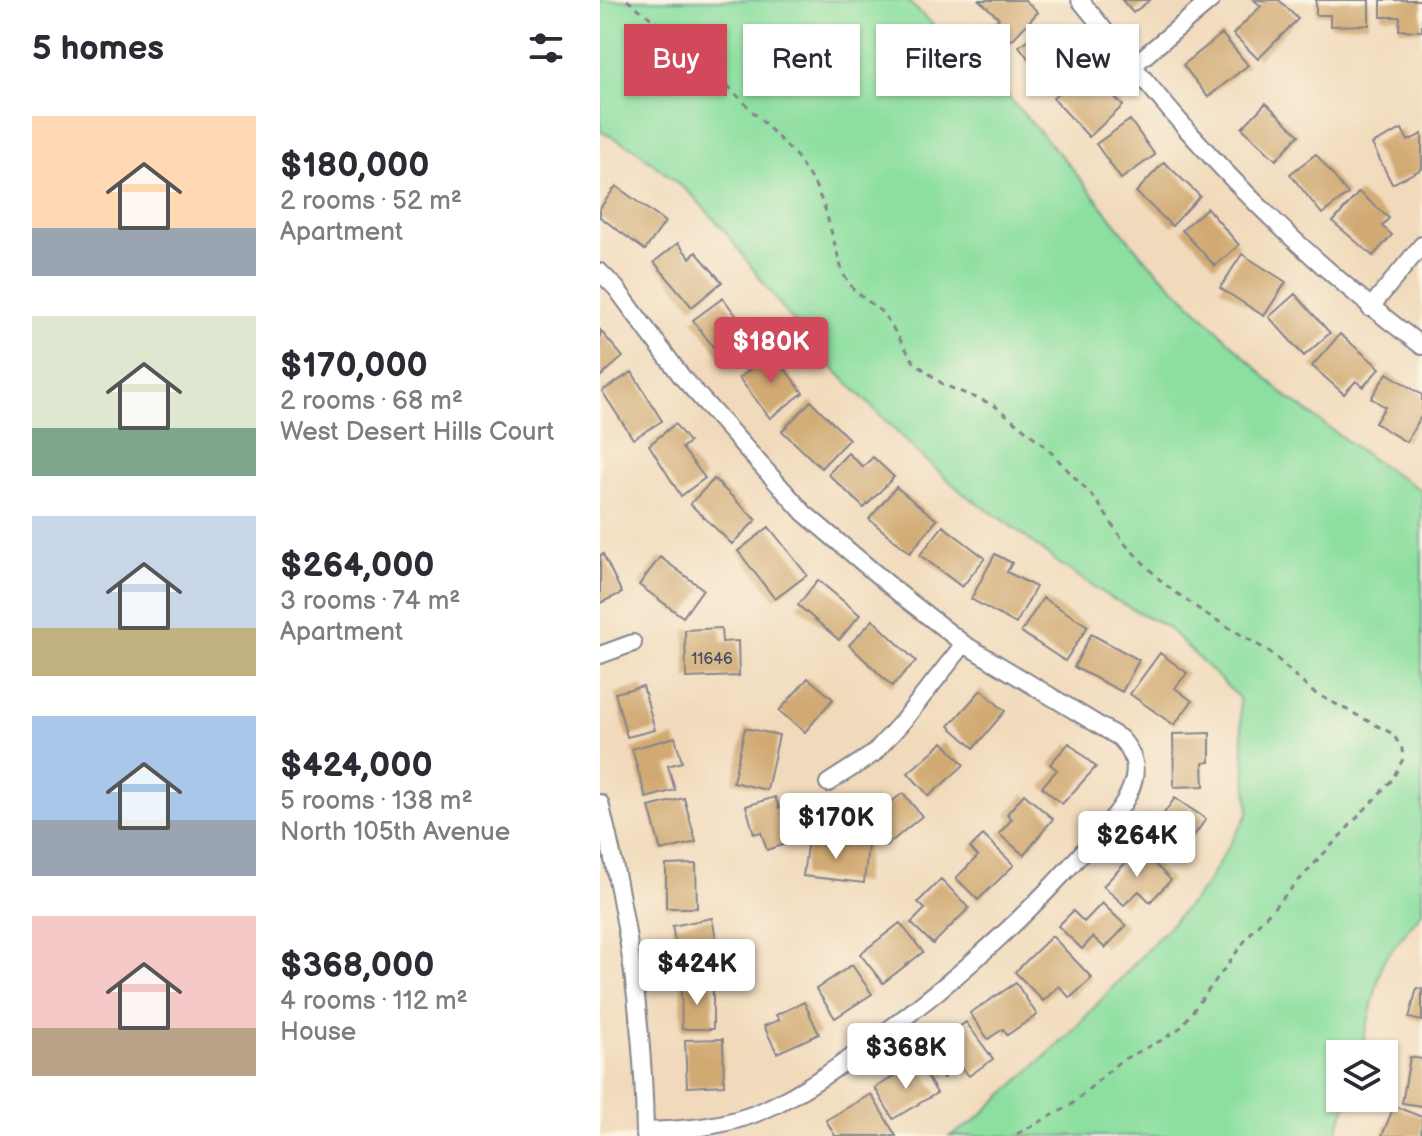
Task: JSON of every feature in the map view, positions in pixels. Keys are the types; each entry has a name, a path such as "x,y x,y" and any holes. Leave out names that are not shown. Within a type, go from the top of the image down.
{"street":[{"path":"1080,0 1100,24"},
{"path":"1139,61 1211,0"},
{"path":"1139,71 1189,133 1286,233 1370,308 1422,346"},
{"path":"1370,308 1422,245"},
{"path":"600,272 616,288 690,387 804,513 964,644 1120,738 1134,756 1135,768 1131,790 1120,807 1063,875 946,987 844,1063 791,1095 741,1119 714,1126 645,1134 638,1026 626,934 600,803"},
{"path":"600,655 633,643"},
{"path":"828,783 873,754 964,644"}],"path":[{"path":"627,0 694,51 797,157 820,198 843,274 854,290 879,308 906,352 923,372 944,385 994,405 1017,422 1085,487 1126,545 1163,583 1203,612 1270,652 1311,691 1393,734 1402,749 1403,759 1392,780 1253,930 1181,1027 1120,1061 1070,1106 1013,1136"}],"green space":[{"path":"600,0 906,0 933,24 876,24 876,96 1007,96 1065,160 1142,256 1282,393 1373,460 1422,491 1422,912 1383,961 1363,1040 1326,1040 1326,1112 1344,1112 1335,1136 950,1136 972,1123 1069,1035 1203,889 1249,812 1239,698 1167,627 1109,597 964,494 919,454 828,363 724,230 692,195 634,148 600,131"}],"building":[{"path":"979,0 1025,0 1038,12 1012,40 1010,24 994,23 999,18"},
{"path":"1122,0 1150,0 1133,13"},
{"path":"1254,0 1279,0 1298,19 1258,59 1233,34 1261,6"},
{"path":"1316,0 1369,0 1369,25 1330,26 1330,15 1316,15"},
{"path":"1381,0 1422,0 1422,31 1399,30 1400,17 1381,17"},
{"path":"1222,34 1248,65 1208,97 1183,65"},
{"path":"1026,41 1026,55 1019,46"},
{"path":"1114,96 1123,106 1089,137 1053,98"},
{"path":"1266,103 1299,135 1276,160 1242,128"},
{"path":"1130,120 1155,155 1121,179 1096,144"},
{"path":"1402,129 1408,141 1422,134 1422,169 1392,184 1372,144"},
{"path":"1316,154 1348,194 1322,214 1290,174"},
{"path":"1164,162 1200,196 1172,226 1136,192"},
{"path":"616,186 665,222 645,250 600,217 600,208"},
{"path":"1359,192 1389,218 1382,226 1392,235 1373,256 1333,222"},
{"path":"1207,208 1239,245 1215,266 1182,230"},
{"path":"678,243 690,258 696,252 722,282 692,307 654,262"},
{"path":"1242,254 1286,282 1264,316 1220,288"},
{"path":"1295,294 1330,333 1304,356 1269,317"},
{"path":"723,298 756,342 726,364 693,320"},
{"path":"600,330 623,357 600,377"},
{"path":"1340,334 1380,368 1363,387 1356,381 1344,394 1312,366"},
{"path":"772,352 803,393 770,418 739,378"},
{"path":"632,372 662,421 633,439 602,391"},
{"path":"1387,373 1422,395 1422,415 1406,442 1375,423 1385,407 1371,398"},
{"path":"811,401 849,439 821,468 782,431"},
{"path":"675,424 689,442 682,448 705,478 681,496 649,445"},
{"path":"848,453 863,467 873,457 894,477 864,508 828,474"},
{"path":"714,479 756,520 732,544 690,504"},
{"path":"896,487 937,520 910,553 869,519"},
{"path":"943,526 985,558 962,587 920,555"},
{"path":"769,527 807,575 775,599 738,551"},
{"path":"603,554 622,593 600,603 600,555"},
{"path":"995,554 1012,563 1007,572 1036,587 1016,624 971,599"},
{"path":"660,557 703,589 683,617 639,585"},
{"path":"818,580 860,615 839,640 798,605"},
{"path":"1043,598 1088,626 1065,661 1021,632"},
{"path":"873,620 916,661 892,686 849,645"},
{"path":"721,628 722,642 738,641 739,676 686,678 685,630"},
{"path":"1091,634 1139,660 1122,692 1074,667"},
{"path":"1160,653 1187,673 1175,688 1192,701 1174,725 1130,694"},
{"path":"808,678 833,699 805,732 779,711"},
{"path":"643,686 655,730 627,737 615,693"},
{"path":"981,690 1005,711 974,748 949,726"},
{"path":"745,728 779,735 767,790 733,782"},
{"path":"1210,733 1210,762 1203,763 1204,786 1174,787 1173,734"},
{"path":"675,737 682,762 668,766 675,790 646,798 632,749"},
{"path":"943,742 964,765 929,796 908,773"},
{"path":"1069,743 1096,767 1062,804 1042,787 1057,770 1050,764"},
{"path":"903,793 922,816 886,846 866,822"},
{"path":"1024,794 1053,819 1024,855 999,834 1012,819 1007,814"},
{"path":"775,797 779,808 787,805 798,840 767,850 761,832 754,834 746,806"},
{"path":"684,798 696,842 661,851 649,807"},
{"path":"1175,798 1206,819 1185,848 1180,844 1168,860 1143,843"},
{"path":"983,835 1014,865 978,900 956,878 978,856 970,848"},
{"path":"808,838 868,845 864,883 803,876"},
{"path":"1139,849 1171,880 1150,902 1139,891 1124,905 1103,886"},
{"path":"696,864 697,908 666,908 666,865"},
{"path":"941,879 969,908 933,944 911,923 925,909 918,902"},
{"path":"1102,903 1126,926 1105,948 1093,937 1082,949 1058,926 1073,911 1084,922"},
{"path":"712,918 718,948 704,951 707,966 681,972 672,926"},
{"path":"900,923 923,952 883,983 860,954"},
{"path":"1052,936 1092,978 1070,998 1059,986 1043,1001 1015,972"},
{"path":"852,965 872,994 835,1018 816,989"},
{"path":"1016,983 1037,1015 1007,1035 1003,1029 988,1039 970,1013"},
{"path":"681,985 713,985 713,1029 682,1029"},
{"path":"1417,988 1422,989 1422,1021 1409,1018"},
{"path":"804,1002 819,1034 777,1053 764,1026 779,1020 776,1015"},
{"path":"966,1022 993,1059 969,1076 960,1065 943,1078 924,1053"},
{"path":"723,1039 724,1085 687,1087 685,1040"},
{"path":"1410,1057 1422,1059 1422,1106 1402,1103"},
{"path":"918,1062 937,1093 893,1119 875,1088"},
{"path":"871,1094 896,1136 835,1136 826,1120"},
{"path":"1398,1108 1422,1117 1421,1136 1382,1136 1392,1112 1398,1112"}]}
